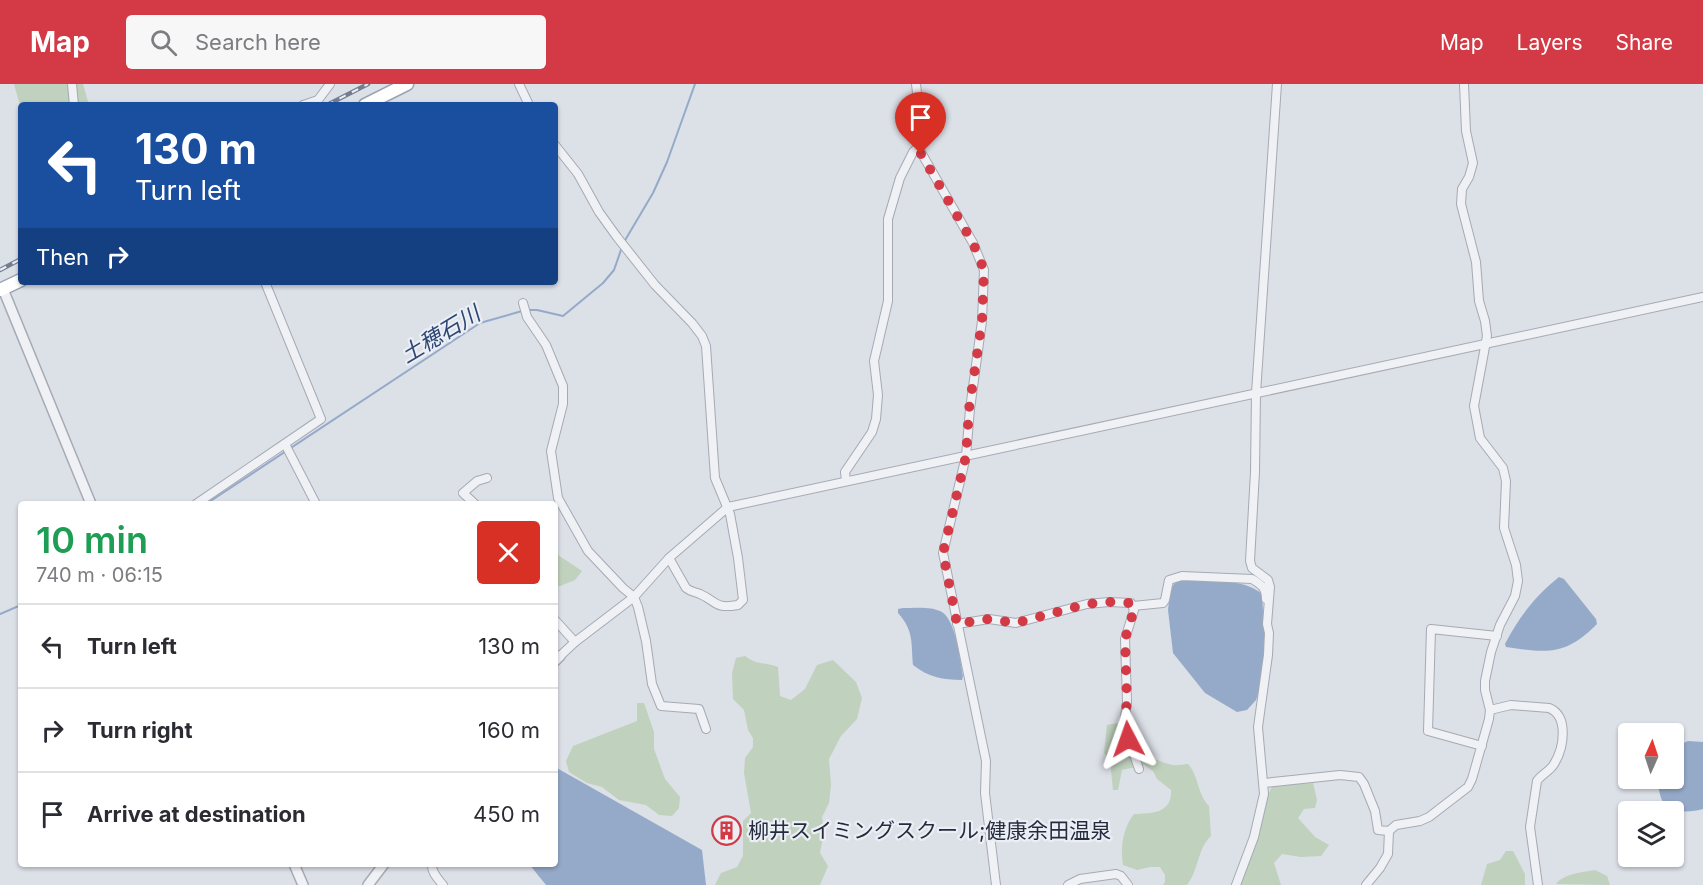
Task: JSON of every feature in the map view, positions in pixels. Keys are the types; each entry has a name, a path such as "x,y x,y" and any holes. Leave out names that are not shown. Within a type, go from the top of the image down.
{"main road":[{"path":"371,102 407,84"},
{"path":"1,290 18,282"}],"street":[{"path":"72,84 74,102"},
{"path":"312,102 318,100 330,84"},
{"path":"519,84 528,102"},
{"path":"915,84 920,111 918,147 973,243 984,270 982,321 969,409 966,456 943,553 986,761 985,793 996,885"},
{"path":"1236,885 1254,837 1264,794 1258,727 1268,655 1267,624 1270,587 1268,580 1252,568 1250,561 1255,472 1256,393 1277,84"},
{"path":"1264,783 1340,775 1359,777 1375,811 1378,830 1389,831 1396,825 1429,817 1468,787 1482,746 1490,710 1485,681 1497,636 1515,596 1518,581 1516,565 1504,528 1506,481 1503,468 1480,438 1475,417 1474,406 1487,336 1479,301 1476,262 1461,204 1462,189 1472,170 1473,163 1466,132 1464,84"},
{"path":"846,481 845,472 872,432 876,419 878,395 874,361 888,301 888,219 900,178 913,152 918,147"},
{"path":"558,149 578,174 600,212 620,240 655,285 702,336 708,355 715,478 728,507 738,558 742,600 738,604 729,606 714,604 702,595 690,591 669,558"},
{"path":"201,501 287,448 321,419 267,285"},
{"path":"1,290 90,501"},
{"path":"558,658 575,642 634,597 669,558 728,507 1703,297"},
{"path":"524,307 529,320 546,345 563,386 563,404 551,451 558,498 588,551 634,597 646,641 652,684 661,706 699,709 706,729"},
{"path":"287,448 314,501"},
{"path":"472,501 463,493 477,481 487,478"},
{"path":"957,624 989,619 1025,622 1087,604 1125,602 1133,606 1163,603 1169,580 1182,576 1252,579 1266,590 1266,599 1269,602"},
{"path":"1133,606 1133,618 1125,639 1127,702 1124,725 1139,769"},
{"path":"558,623 575,642"},
{"path":"1482,746 1428,731 1431,629 1497,636"},
{"path":"1490,710 1510,705 1549,708 1555,710 1562,718 1563,725 1557,759 1552,767 1540,776 1531,819 1531,840 1538,885"},
{"path":"1366,885 1389,854 1389,831"},
{"path":"295,867 303,885"},
{"path":"368,885 382,867"},
{"path":"433,867 435,876 443,885"},
{"path":"1068,885 1080,879 1116,874 1121,876 1128,885"}],"green space":[{"path":"14,84 83,84 88,102 19,102"},
{"path":"558,555 582,571 575,580 558,587"},
{"path":"745,656 757,662 778,667 780,696 791,700 805,689 817,665 833,660 856,682 862,698 857,719 841,736 829,759 831,785 829,803 822,817 824,832 820,853 828,866 820,885 715,885 721,873 737,867 743,856 743,821 751,813 744,773 745,758 753,747 753,738 748,730 744,710 733,699 732,673 736,658"},
{"path":"637,703 644,703 654,732 654,749 665,779 680,797 679,808 672,816 659,815 646,805 619,800 602,787 587,783 569,772 566,761 573,746 637,721"},
{"path":"1117,723 1133,744 1157,760 1173,765 1188,764 1209,806 1211,836 1203,847 1187,885 1163,885 1165,875 1160,867 1137,870 1123,865 1123,838 1130,820 1134,814 1160,811 1168,804 1171,790 1144,765 1122,770 1118,790 1113,790 1110,760 1104,753 1107,725"},
{"path":"1313,783 1317,800 1315,808 1304,809 1298,818 1315,837 1329,845 1321,856 1301,857 1282,854 1274,863 1281,885 1239,885 1272,786"},
{"path":"1506,851 1513,851 1525,874 1525,885 1481,885 1487,864 1500,860"},
{"path":"1595,870 1607,876 1610,885 1556,884 1568,876"}],"water":[{"path":"1559,577 1564,579 1596,619 1597,624 1575,642 1555,650 1506,647 1505,644 1510,634 1528,607"},
{"path":"1180,580 1234,582 1262,594 1265,646 1259,691 1256,700 1247,710 1237,712 1205,693 1173,653 1168,610 1170,591"},
{"path":"898,609 933,609 942,612 947,617 957,641 962,680 936,677 913,665 909,631 898,613"},
{"path":"1703,742 1703,809 1684,811 1684,801 1663,801 1660,796 1659,789 1684,789 1684,743"},
{"path":"558,769 702,850 706,885 546,885 531,867 558,867"}],"waterway":[{"name":"土穂石川","path":"624,242 653,193 667,162 695,84"},
{"name":"土穂石川","path":"528,310 563,316 603,283 614,270 622,247"},
{"name":"土穂石川","path":"211,501 480,323 522,311"},
{"name":"土穂石川","path":"0,614 18,606"}],"railway":[{"path":"333,102 368,84"},
{"path":"0,270 18,261"}],"place":[{"name":"柳井スイミングスクール;健康余田温泉","path":"727,830"}],"route":[{"path":"921,154 973,243 981,260 985,278 982,321 969,409 966,456 943,553 957,624 970,620 989,619 1025,622 1087,604 1131,603 1134,610 1133,618 1125,639 1127,702 1124,725 1128,739"}]}
